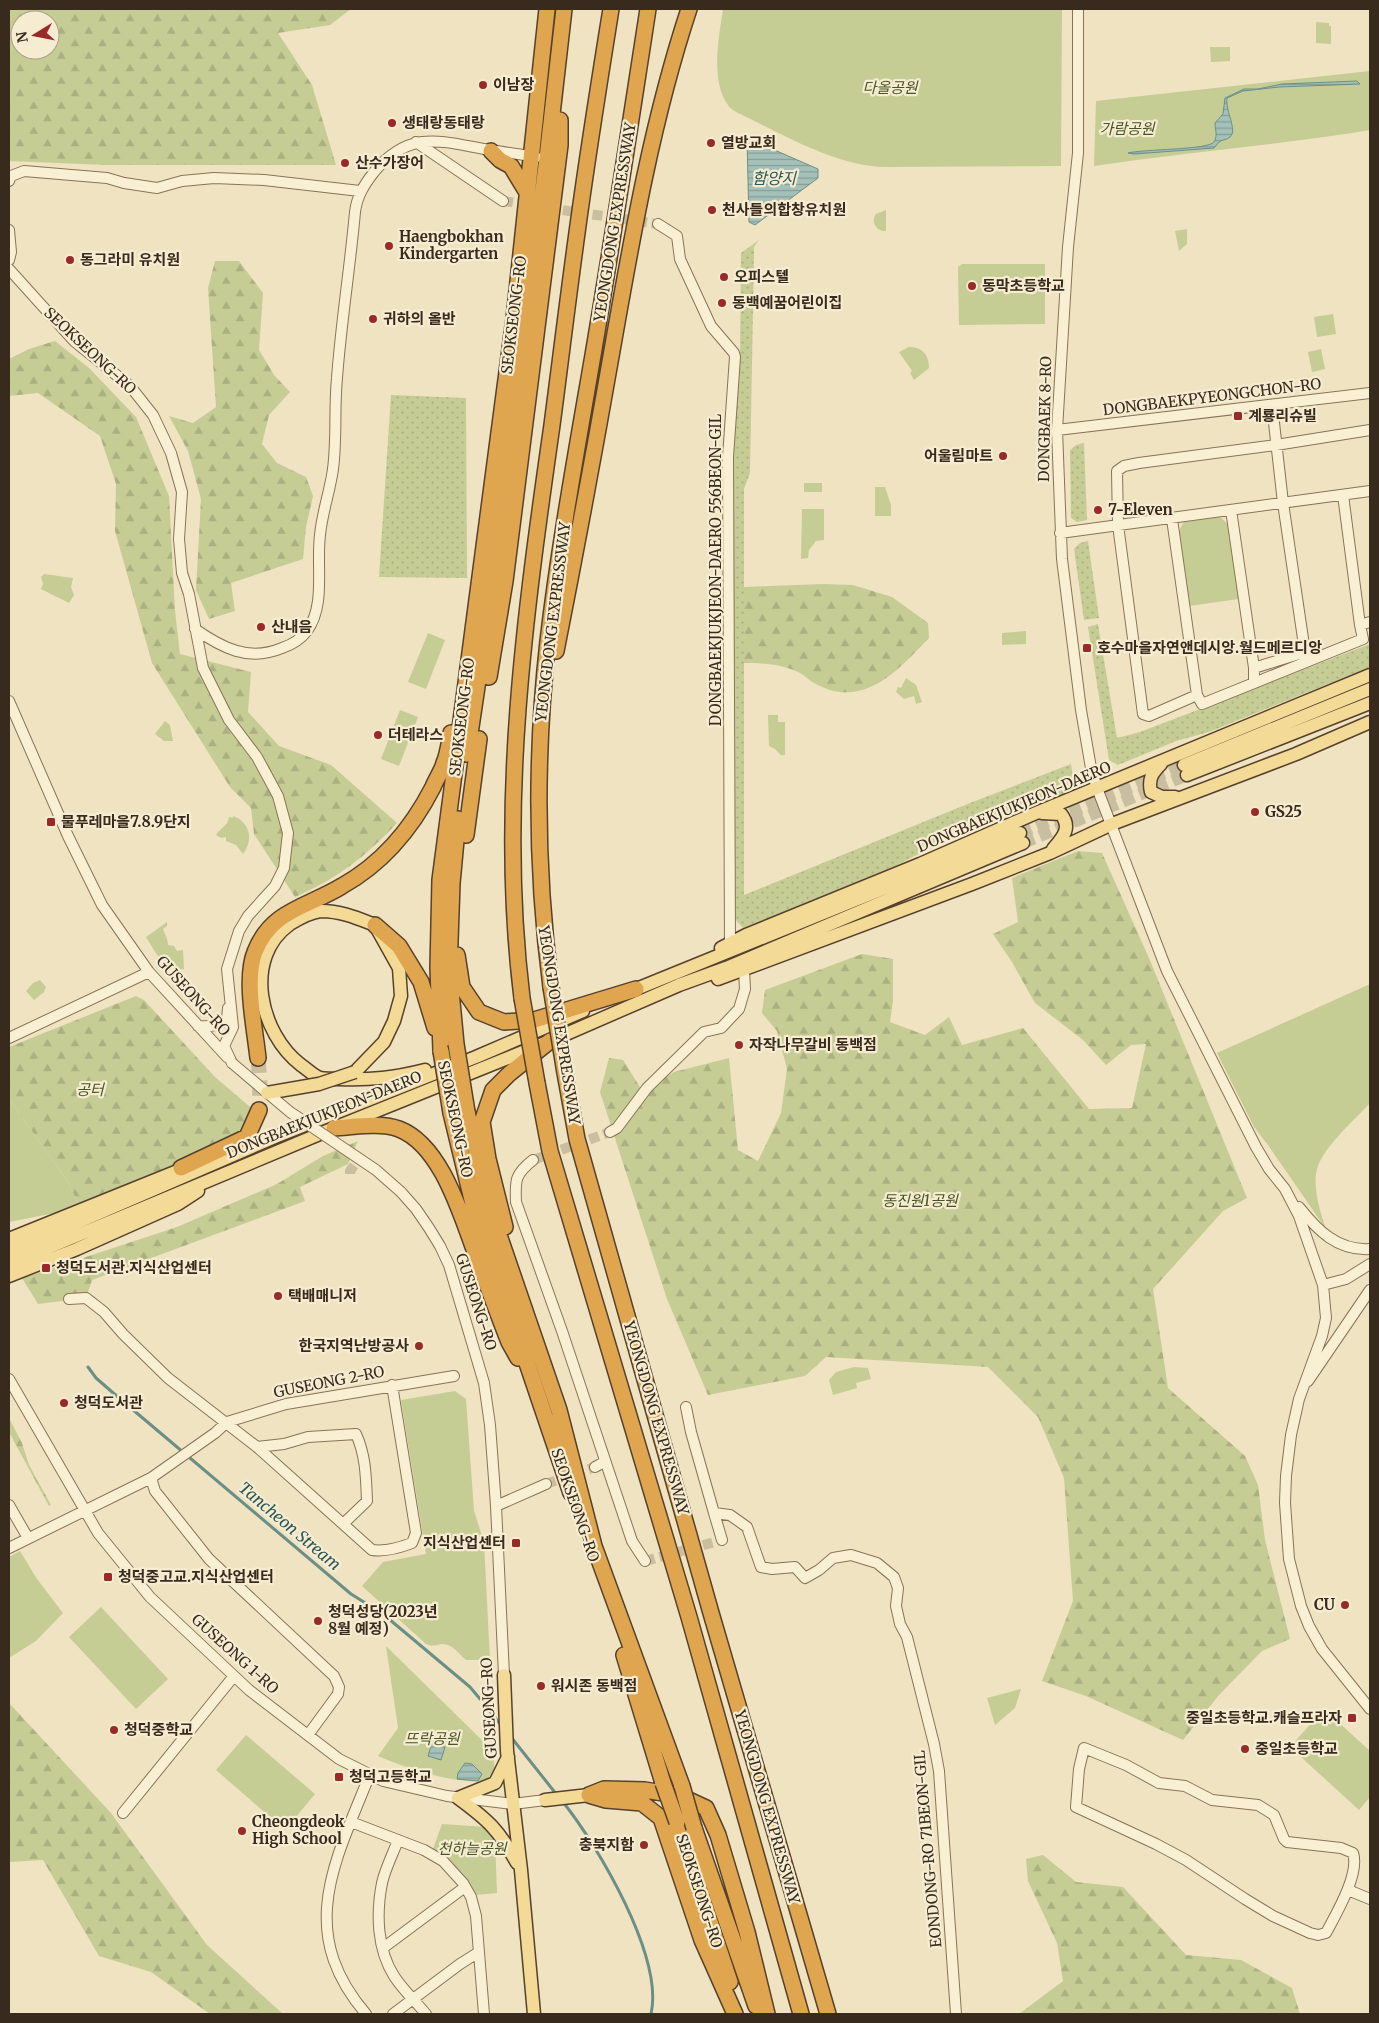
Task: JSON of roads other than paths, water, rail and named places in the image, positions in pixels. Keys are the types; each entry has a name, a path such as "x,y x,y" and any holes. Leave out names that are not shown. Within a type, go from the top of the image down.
{"highway":[{"name":"SEOKSEONG-RO","path":"547,9 530,156 528,194 494,474 440,880 438,968 441,1051 451,1114 473,1204 594,1561 663,1783 741,2014"},
{"name":"YEONGDONG EXPRESSWAY","path":"611,9 582,196 534,551 520,680 515,753 513,870 516,950 536,1083 550,1152 689,1617 801,2014"},
{"name":"YEONGDONG EXPRESSWAY","path":"648,9 625,162 558,568 548,644 541,724 539,863 544,938 577,1139 708,1603 828,2014"},
{"path":"541,724 584,512 626,272 653,140 668,78 689,9"},
{"name":"SEOKSEONG-RO","path":"563,15 547,158 493,579 460,797 452,883 449,970 456,1044 468,1112 488,1203 559,1410 594,1546 682,1786 694,1828 759,2014"},
{"path":"563,15 560,145 505,581 468,813 456,926 457,961 462,987 479,1012 504,1022 534,1020 636,989"},
{"path":"492,150 500,160 511,166 528,194"},
{"path":"484,706 493,579"},
{"path":"258,1058 250,980 254,954 265,932 285,913 341,887 368,870 392,847 412,822 444,763 469,662"},
{"path":"375,925 400,946 421,982 441,1051"},
{"path":"550,1041 509,1074 493,1090 482,1122 488,1159 503,1220 564,1413 594,1546"},
{"path":"181,1168 247,1136 259,1110"},
{"path":"334,1128 365,1126 398,1129 418,1140 436,1163 454,1196 509,1342 538,1394"},
{"path":"589,1795 604,1789 645,1790 680,1796 706,1808 718,1835 747,1932 767,2014"},
{"path":"589,1795 606,1800 642,1803 661,1818 702,1940 735,2014"}],"main road":[{"name":"DONGBAEKJUKJEON-DAERO","path":"676,980 746,934 920,864 1036,813 1370,675"},
{"path":"1370,690 1186,770 1370,702"},
{"name":"DONGBAEKJUKJEON-DAERO","path":"9,1252 275,1137 476,1057 636,989 676,980 717,980 1050,853 1112,824 1296,754 1370,722"},
{"path":"1162,762 1150,778 1151,792 1162,797 1182,797"},
{"path":"1036,813 1050,812 1061,814 1067,826 1065,835 1050,853"},
{"name":"DONGBAEKJUKJEON-DAERO","path":"9,1264 334,1128 550,1041 676,980 1022,838"},
{"path":"267,1093 319,1084 355,1072 384,1042 394,1021 400,996 398,968 375,925 343,913 319,911 297,919 282,930 266,951 261,976 263,1008 276,1036 293,1058 319,1078 371,1080 403,1076 476,1057"},
{"path":"9,1240 181,1168 238,1154"},
{"path":"9,1276 77,1249 178,1204 228,1172"},
{"name":"GUSEONG-RO","path":"504,1675 507,1754 521,1870 534,2014"},
{"path":"458,1798 495,1783 507,1754"},
{"path":"545,1800 589,1795"},
{"path":"458,1798 484,1817 504,1838 521,1870"}],"street":[{"name":"DONGBAEK 8-RO","path":"1078,9 1078,153 1068,248 1057,430 1060,534 1081,710 1091,768 1167,971 1256,1147 1285,1189"},
{"path":"195,629 228,649 243,653 266,654 288,646 306,633 316,611 320,534 333,468 339,355 355,212 360,191 385,159 399,149 416,142 441,141 547,158"},
{"path":"416,142 503,201"},
{"path":"9,182 11,176 24,170 107,178 124,183 157,188 182,181 214,178 264,180 360,191"},
{"name":"DONGBAEKJUKJEON-DAERO 556BEON-GIL","path":"658,224 677,236 680,259 711,326 734,353 735,357 728,457 730,943"},
{"path":"9,230 11,252 9,260"},
{"name":"SEOKSEONG-RO","path":"9,269 74,341 130,386 154,415 171,453 182,492 180,547 182,573 203,668 229,720 257,758 278,796 288,833 284,868 275,886 248,916 239,932 227,969 233,1027 224,1046 232,1063"},
{"name":"DONGBAEKPYEONGCHON-RO","path":"1057,430 1370,394"},
{"path":"1272,405 1283,503 1306,656"},
{"path":"1196,695 1149,716 1143,714 1118,525 1116,471 1124,466 1370,430"},
{"path":"1060,534 1370,491"},
{"path":"1254,668 1306,656 1366,638 1360,625 1343,495"},
{"path":"1231,510 1254,668 1254,683"},
{"path":"1172,519 1196,695 1202,704 1254,683 1306,656"},
{"path":"1360,625 1370,622"},
{"name":"GUSEONG-RO","path":"9,701 88,879 106,911 149,972 232,1063 290,1112 376,1170 401,1192 416,1209 440,1246 449,1265 468,1324 484,1383 490,1425 496,1506 504,1675"},
{"path":"610,1132 617,1128 647,1088 704,1032 721,1028 739,1010 745,989 744,970"},
{"path":"9,1038 149,972"},
{"path":"198,1026 212,1027 227,1019 229,1000"},
{"path":"533,1160 522,1169 515,1181 516,1202 562,1330 600,1464 632,1541 645,1561"},
{"path":"1285,1189 1314,1225 1330,1239 1347,1246 1370,1249"},
{"path":"1285,1189 1299,1216 1323,1285 1325,1327 1302,1390 1291,1435 1286,1476 1286,1535 1294,1579 1309,1626 1322,1649 1370,1709"},
{"path":"1323,1285 1346,1279 1370,1264"},
{"path":"1302,1390 1370,1290"},
{"path":"69,1299 86,1298 104,1312 122,1334 168,1378 257,1447 372,1550 382,1551 412,1543 416,1533 392,1385"},
{"name":"GUSEONG 2-RO","path":"151,1478 215,1433 227,1422 286,1404 454,1376"},
{"name":"GUSEONG 1-RO","path":"9,1379 98,1533 150,1597 249,1690 339,1759 383,1781 458,1798 513,1804 545,1800"},
{"path":"686,1407 691,1432 722,1540"},
{"path":"257,1447 284,1444 308,1437 356,1434 362,1448 367,1474 368,1502 343,1524"},
{"path":"9,1548 151,1478 154,1491 209,1559 334,1676 339,1687 338,1694 308,1735"},
{"path":"496,1506 546,1484"},
{"path":"9,1505 28,1538"},
{"name":"EONDONG-RO 71BEON-GIL","path":"714,1513 730,1515 747,1527 761,1567 772,1569 795,1567 805,1578 819,1570 833,1558 851,1555 877,1563 894,1577 898,1588 896,1606 900,1624 907,1637 934,1744 939,1772 956,2014"},
{"path":"123,1813 234,1676"},
{"path":"1084,1748 1126,1765 1159,1783 1185,1786 1212,1800 1258,1804 1274,1815 1287,1842 1341,1848 1353,1853 1355,1859 1348,1890 1326,1933 1318,1935 1310,1933 1273,1916 1186,1860 1076,1807 1078,1769 1084,1748"},
{"path":"366,2014 350,1996 341,1980 330,1949 326,1924 326,1901 330,1879 370,1774"},
{"path":"351,1822 424,1850 443,1861 453,1870 465,1887 471,1897 476,1916 484,2014"},
{"path":"398,1840 382,1882 379,1930 383,1948 394,1976 426,2014"},
{"path":"383,1948 465,1887"},
{"path":"1348,1890 1370,1899"},
{"path":"393,2014 479,1952"}],"water":[{"path":"1357,81 1360,84 1279,87 1243,91 1227,98 1233,130 1232,134 1229,138 1219,142 1214,148 1128,153 1209,145 1215,140 1215,123 1223,114 1225,98 1244,89 1258,89 1282,84"},
{"name":"함양지","path":"747,138 818,169 818,178 755,225 749,222"},
{"path":"432,1743 445,1747 441,1760 428,1756"},
{"path":"465,1763 472,1764 482,1774 478,1781 457,1779 458,1773"}],"waterway":[{"name":"Tancheon Stream","path":"88,1367 96,1378 119,1398 351,1594 383,1614 470,1687 480,1699"},
{"name":"Tancheon Stream","path":"484,1704 501,1725"},
{"name":"Tancheon Stream","path":"511,1737 557,1795"},
{"name":"Tancheon Stream","path":"563,1802 610,1873 638,1933 648,1963 652,1990 651,2014"}],"tunnel":[{"path":"503,201 531,205"},
{"path":"548,208 658,224"},
{"path":"1020,833 1184,765"},
{"path":"1023,843 1187,775"},
{"path":"258,1058 259,1110"},
{"path":"533,1160 610,1132"},
{"path":"350,1174 350,1171 362,1154"},
{"path":"546,1484 595,1467"},
{"path":"645,1561 722,1540"}],"place":[{"name":"이남장","path":"483,85"},
{"name":"생태랑동태랑","path":"392,123"},
{"name":"열방교회","path":"711,143"},
{"name":"산수가장어","path":"345,163"},
{"name":"천사들의합창유치원","path":"712,210"},
{"name":"Haengbokhan Kindergarten","path":"389,246"},
{"name":"동그라미 유치원","path":"70,260"},
{"name":"오피스텔","path":"724,277"},
{"name":"동막초등학교","path":"972,286"},
{"name":"동백예꿈어린이집","path":"722,303"},
{"name":"귀하의 올반","path":"373,319"},
{"name":"계룡리슈빌","path":"1238,416"},
{"name":"어울림마트","path":"1003,456"},
{"name":"7-Eleven","path":"1098,510"},
{"name":"산내음","path":"261,627"},
{"name":"호수마을자연앤데시앙.월드메르디앙","path":"1087,648"},
{"name":"더테라스","path":"378,735"},
{"name":"GS25","path":"1255,812"},
{"name":"물푸레마을7.8.9단지","path":"51,822"},
{"name":"자작나무갈비 동백점","path":"739,1045"},
{"name":"청덕도서관.지식산업센터","path":"46,1268"},
{"name":"택배매니저","path":"278,1296"},
{"name":"한국지역난방공사","path":"419,1346"},
{"name":"청덕도서관","path":"64,1403"},
{"name":"지식산업센터","path":"516,1543"},
{"name":"청덕중고교.지식산업센터","path":"108,1577"},
{"name":"CU","path":"1345,1605"},
{"name":"청덕성당(2023년 8월 예정)","path":"318,1621"},
{"name":"워시존 동백점","path":"541,1686"},
{"name":"중일초등학교.캐슬프라자","path":"1352,1718"},
{"name":"청덕중학교","path":"114,1730"},
{"name":"중일초등학교","path":"1245,1749"},
{"name":"청덕고등학교","path":"339,1777"},
{"name":"Cheongdeok High School","path":"242,1831"},
{"name":"충북지함","path":"644,1845"}],"park label":[{"name":"다올공원","path":"890,88"},
{"name":"가람공원","path":"1127,129"},
{"name":"공터","path":"90,1090"},
{"name":"동진원1공원","path":"920,1201"},
{"name":"뜨락공원","path":"432,1739"},
{"name":"천하늘공원","path":"472,1849"}]}
